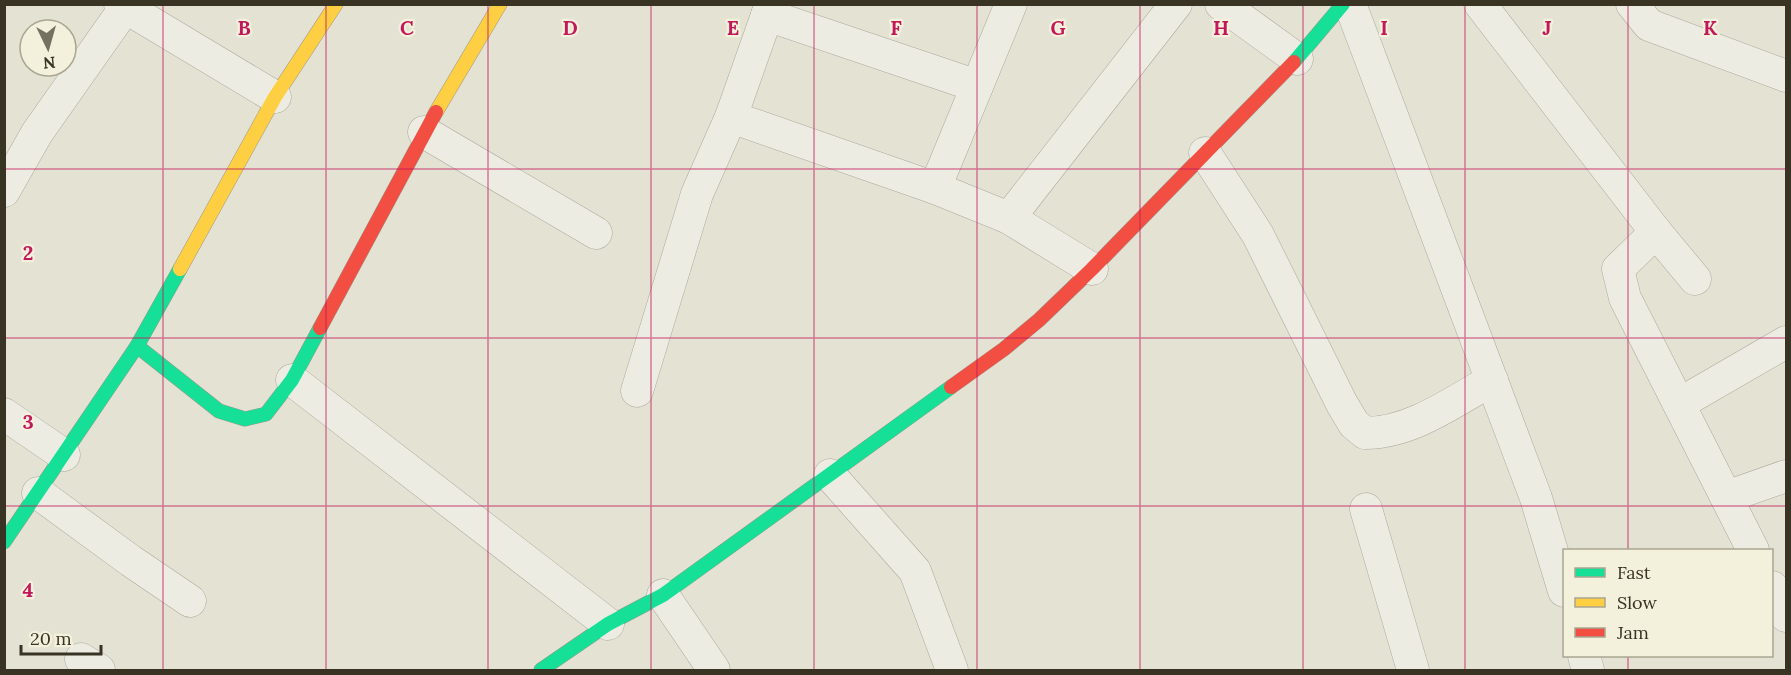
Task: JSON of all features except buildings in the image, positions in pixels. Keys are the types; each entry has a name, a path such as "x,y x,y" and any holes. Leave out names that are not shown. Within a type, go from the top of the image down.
{"street":[{"path":"4,542 137,346 275,97 336,4"},
{"path":"137,346 219,411 245,419 266,414 292,380 424,132 500,4"},
{"path":"935,188 1011,4"},
{"path":"1009,218 1176,4"},
{"path":"1221,4 1297,59"},
{"path":"541,670 608,624 663,595 1004,349 1039,320 1092,269 1297,59 1343,4"},
{"path":"1350,4 1536,498 1563,588"},
{"path":"1480,4 1695,279"},
{"path":"1632,4 1649,25 1786,76"},
{"path":"4,192 37,134 123,6 275,97"},
{"path":"638,391 697,194 731,117 769,10 977,86"},
{"path":"731,117 935,188 1009,218 1092,269"},
{"path":"424,132 596,233"},
{"path":"1205,153 1258,235 1342,404 1354,424 1365,433 1376,433 1419,421 1492,380"},
{"path":"1656,232 1618,269 1625,298 1752,549"},
{"path":"1679,404 1786,342"},
{"path":"292,380 608,624"},
{"path":"4,414 64,455"},
{"path":"830,475 915,571 952,670"},
{"path":"1726,497 1786,476"},
{"path":"38,493 190,601"},
{"path":"1366,509 1413,670"},
{"path":"1773,589 1786,616"},
{"path":"663,595 714,670"}],"traffic: fast":[{"path":"1294,62 1343,4"},
{"path":"4,542 137,346 180,269"},
{"path":"137,346 219,411 245,419 266,414 292,380 320,328"},
{"path":"541,670 608,624 663,595 951,387"}],"traffic: slow":[{"path":"180,269 275,97 336,4"},
{"path":"436,112 500,4"}],"traffic: jam":[{"path":"951,387 1004,349 1039,320 1092,269 1294,62"},
{"path":"320,328 436,112"}]}
